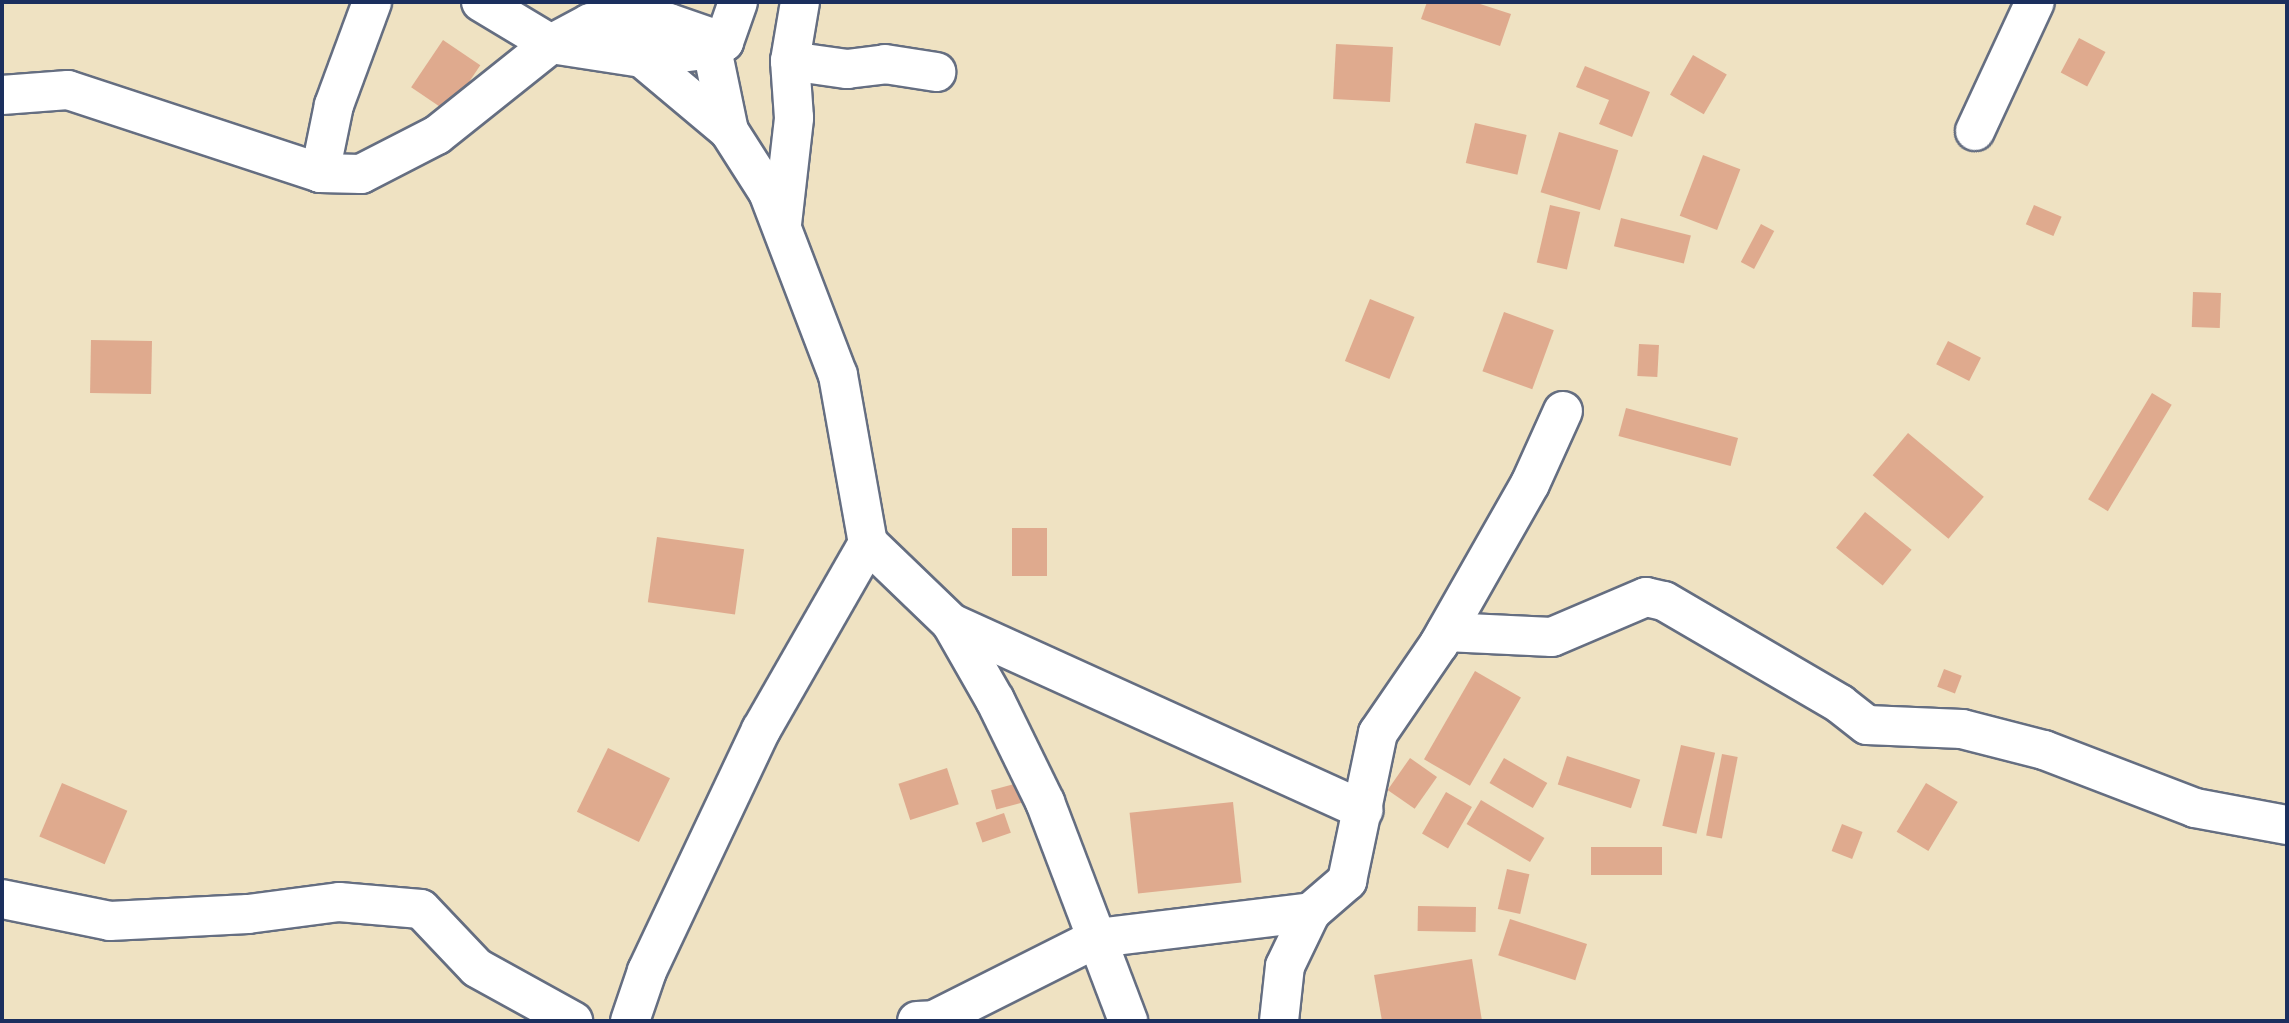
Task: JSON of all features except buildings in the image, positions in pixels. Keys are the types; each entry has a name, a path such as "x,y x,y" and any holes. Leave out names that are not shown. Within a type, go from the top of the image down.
{"street":[{"path":"320,173 334,105 372,2"},
{"path":"483,2 551,44 642,58 718,45"},
{"path":"729,131 718,45 738,2"},
{"path":"782,225 794,118 790,61 800,2"},
{"path":"1975,131 2035,2"},
{"path":"2,95 68,90 320,173 361,174 404,156 551,44 590,23 669,23 718,45"},
{"path":"642,58 729,131 768,191 838,375 868,543 950,623 1045,802 1128,1021"},
{"path":"790,61 847,69 885,64 936,72"},
{"path":"1279,1021 1285,966 1311,912 1347,881 1378,733 1446,632 1530,484 1563,411"},
{"path":"630,1021 647,971 761,730 868,543"},
{"path":"1446,632 1552,636 1646,597 1664,601 1840,704 1867,725 1962,729 2044,750 2195,808 2287,825"},
{"path":"950,623 1364,810"},
{"path":"2,899 110,921 248,914 339,902 421,909 477,968 573,1021"},
{"path":"917,1021 934,1020 1097,939 1311,912"}]}
